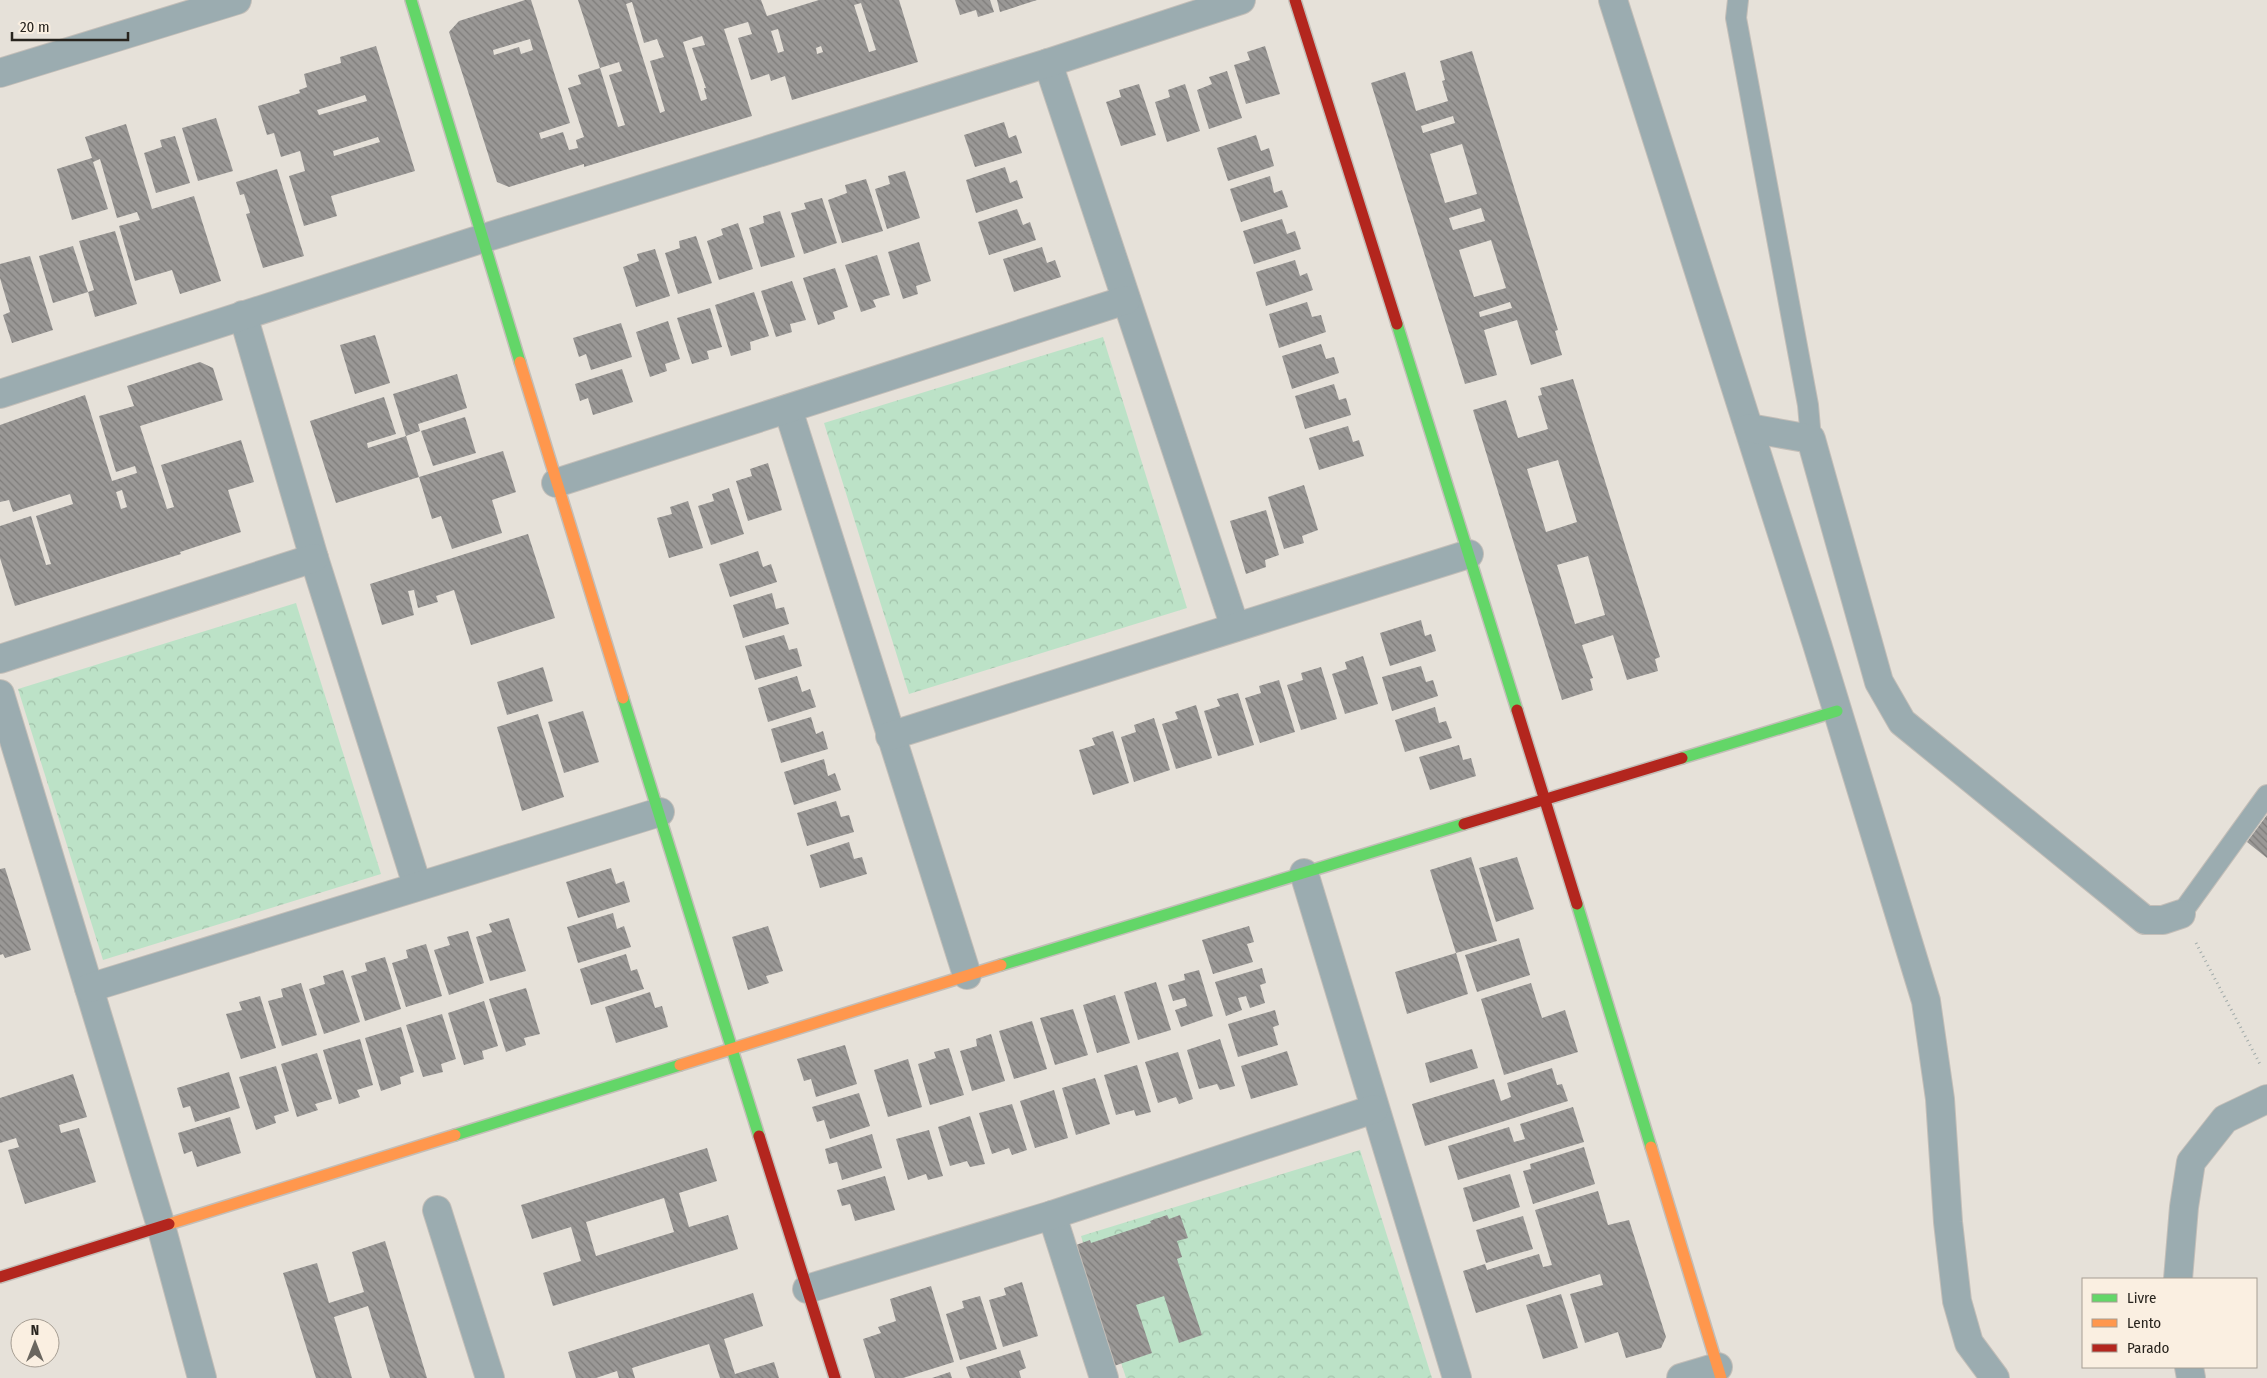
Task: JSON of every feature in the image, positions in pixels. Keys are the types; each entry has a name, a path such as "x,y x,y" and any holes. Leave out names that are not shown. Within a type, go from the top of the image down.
{"street":[{"path":"0,73 237,0"},
{"path":"412,0 481,239 835,1378"},
{"path":"0,394 481,239 1048,63 1241,0"},
{"path":"1295,0 1545,798 1720,1372 1681,1378"},
{"path":"1613,0 1838,711 1926,1002 1940,1099 1948,1222 1957,1301 1969,1342 1995,1378"},
{"path":"1048,63 1235,627"},
{"path":"556,483 1126,300"},
{"path":"243,316 314,558 417,885"},
{"path":"788,409 967,975"},
{"path":"1749,428 1811,439 1879,682 1902,722 2145,920 2163,920 2181,914"},
{"path":"890,736 1469,554"},
{"path":"0,659 314,558"},
{"path":"0,694 161,1226 202,1378"},
{"path":"0,1278 967,975 1545,798 1838,711"},
{"path":"89,988 417,885 660,812"},
{"path":"1304,873 1457,1378"},
{"path":"2178,1278 2184,1207 2191,1162 2225,1119 2267,1099"},
{"path":"807,1289 1052,1215 1374,1109"},
{"path":"437,1210 490,1378"},
{"path":"1052,1215 1104,1378"}],"lane":[{"path":"1738,0 1736,18 1808,405 1811,439"},
{"path":"2181,914 2267,795"}],"path":[{"path":"2181,914 2262,1069"}],"green space":[{"path":"1103,337 1187,608 909,694 824,423"},
{"path":"296,603 381,874 103,960 18,689"},
{"path":"1360,1150 1432,1378 1126,1378 1081,1236"}],"building":[{"path":"525,0 531,0 570,123 539,133 541,139 563,132 569,150 578,148 576,140 584,137 568,88 581,84 578,75 600,68 578,0 761,0 767,16 819,0 899,0 918,62 792,100 785,76 771,81 769,74 751,80 738,38 752,34 748,22 724,29 752,116 584,167 584,164 509,187 497,182 449,32 459,21","holes":["632,2 644,43 657,39 664,57 650,61 665,111 660,113 626,4","861,3 876,50 869,52 854,5","778,29 784,51 778,53 771,31","702,36 705,45 692,48 706,88 704,88 707,99 701,101 683,42","530,39 533,50 521,54 519,47 494,55 493,50","821,46 823,52 817,54 816,48","619,62 622,71 609,75 625,125 618,127 600,68"]},
{"path":"955,0 990,0 994,12 978,17 976,10 960,15"},
{"path":"997,0 1037,0 1000,12"},
{"path":"376,46 415,171 331,196 337,216 304,226 289,176 305,171 300,151 281,157 274,133 267,135 258,106 300,93 299,90 307,87 304,74 341,63 340,57","holes":["365,95 367,101 319,115 317,110","378,137 380,142 334,156 333,151"]},
{"path":"1265,46 1280,94 1246,104 1234,65 1250,60 1247,52"},
{"path":"1472,51 1558,330 1555,331 1562,355 1531,365 1517,320 1484,330 1497,375 1465,384 1371,83 1405,72 1416,111 1448,101 1442,81 1445,80 1440,61","holes":["1453,116 1455,123 1423,133 1421,126","1462,144 1477,194 1445,203 1430,154","1481,208 1485,221 1453,230 1449,218","1491,240 1506,288 1474,297 1459,250","1510,302 1512,308 1480,317 1479,312"]},
{"path":"1227,71 1242,118 1209,129 1197,90 1212,84 1209,77"},
{"path":"1139,84 1156,135 1121,146 1106,102 1121,97 1119,90"},
{"path":"1185,84 1200,131 1167,142 1155,102 1170,97 1168,90"},
{"path":"216,118 233,171 198,181 182,128"},
{"path":"1004,122 1009,138 1016,135 1022,153 975,167 964,135"},
{"path":"126,124 152,209 194,196 221,281 180,294 172,270 135,281 119,226 140,220 137,212 117,218 100,159 93,162 108,209 72,220 57,169 92,158 85,137"},
{"path":"1256,135 1261,151 1269,148 1274,166 1228,181 1217,148"},
{"path":"175,136 190,183 156,193 144,153 162,147 160,140"},
{"path":"1005,167 1010,183 1017,180 1023,198 976,213 966,180"},
{"path":"277,169 304,256 263,268 246,214 250,213 244,194 240,195 236,182"},
{"path":"905,171 920,218 887,229 875,189 890,184 888,176"},
{"path":"1270,176 1274,193 1282,190 1288,207 1241,222 1230,189"},
{"path":"866,179 883,231 842,243 828,200 847,193 845,185"},
{"path":"822,198 837,243 804,254 791,213 806,209 804,203"},
{"path":"1017,209 1023,225 1030,222 1036,240 989,255 978,222"},
{"path":"780,211 795,257 761,267 749,228 764,223 763,216"},
{"path":"1282,219 1287,234 1295,231 1301,249 1254,264 1243,231"},
{"path":"738,223 753,269 719,280 707,241 723,235 721,229"},
{"path":"115,231 137,304 95,317 88,292 94,290 79,241"},
{"path":"696,236 712,283 678,294 665,253 680,248 679,241"},
{"path":"919,242 931,281 916,286 918,294 903,299 888,252"},
{"path":"73,246 88,292 53,303 39,256"},
{"path":"1042,247 1047,263 1055,260 1061,277 1014,292 1003,259"},
{"path":"655,249 670,296 636,307 623,267 639,261 637,254"},
{"path":"877,255 890,295 873,300 876,307 861,312 845,265"},
{"path":"30,256 53,330 12,343 3,315 10,312 0,278 0,264"},
{"path":"1295,260 1300,276 1307,273 1313,290 1266,306 1256,272"},
{"path":"835,268 848,307 833,312 835,319 818,325 803,278"},
{"path":"792,281 806,320 790,324 792,332 776,337 761,291"},
{"path":"754,292 769,336 750,342 751,350 731,356 715,305"},
{"path":"1307,302 1312,317 1321,315 1326,332 1279,348 1269,314"},
{"path":"710,308 722,347 707,351 709,359 692,364 677,318"},
{"path":"668,321 680,359 665,364 667,371 650,377 636,332"},
{"path":"621,323 632,357 591,370 586,354 579,357 573,338"},
{"path":"375,335 390,383 355,394 340,345"},
{"path":"1321,344 1326,359 1334,357 1339,373 1292,389 1282,356"},
{"path":"200,362 213,368 223,400 140,426 167,509 174,507 161,465 241,440 254,482 228,490 241,532 180,552 181,554 15,606 0,558 0,526 31,516 46,565 51,564 36,516 73,504 70,494 13,512 9,500 0,502 0,425 85,395 112,481 137,473 135,466 116,472 99,416 134,406 127,386","holes":["122,490 127,507 121,509 116,492"]},
{"path":"622,369 633,402 593,415 588,398 580,401 575,384"},
{"path":"457,374 467,408 418,424 420,431 406,436 393,394"},
{"path":"1573,379 1660,657 1655,659 1658,671 1627,680 1613,635 1582,645 1593,678 1590,679 1593,690 1562,700 1473,410 1506,400 1518,438 1548,429 1538,396 1542,395 1540,388","holes":["1558,460 1577,522 1546,532 1527,469","1588,556 1605,615 1575,624 1557,565"]},
{"path":"1334,384 1339,400 1346,398 1351,415 1305,429 1295,396"},
{"path":"384,397 396,434 367,443 368,448 406,436 419,477 336,503 310,421"},
{"path":"465,417 476,453 433,466 421,431"},
{"path":"1348,426 1353,442 1359,440 1364,456 1319,470 1309,438"},
{"path":"503,451 516,492 492,500 502,533 452,549 441,516 432,519 419,477"},
{"path":"768,463 782,510 748,521 736,481 752,476 750,469"},
{"path":"1304,485 1318,530 1302,536 1304,543 1284,549 1268,497"},
{"path":"729,488 744,534 711,545 698,506 714,501 712,494"},
{"path":"688,501 703,548 669,558 657,518 672,514 670,507"},
{"path":"1266,510 1279,555 1265,560 1266,567 1246,574 1230,521"},
{"path":"528,534 555,618 471,645 454,590 436,596 438,602 418,608 414,590 408,591 414,615 382,625 370,584"},
{"path":"758,551 763,567 771,564 777,582 730,597 719,564"},
{"path":"772,593 776,609 784,607 789,624 743,638 733,605"},
{"path":"1421,620 1425,636 1431,634 1436,651 1390,666 1380,633"},
{"path":"784,635 789,650 797,648 802,666 755,680 745,646"},
{"path":"1363,656 1378,704 1345,714 1332,674 1347,669 1345,662"},
{"path":"1421,666 1426,682 1433,680 1438,696 1392,711 1382,677"},
{"path":"543,667 553,701 507,715 497,682"},
{"path":"1321,667 1337,719 1301,730 1287,685 1303,680 1301,673"},
{"path":"797,676 802,692 810,689 816,707 768,722 758,688"},
{"path":"1279,680 1295,732 1260,743 1245,698 1261,693 1259,686"},
{"path":"1238,693 1254,745 1218,756 1204,711 1220,706 1217,699"},
{"path":"1196,705 1212,758 1176,769 1162,724 1178,719 1175,712"},
{"path":"1435,707 1439,723 1446,721 1452,738 1405,752 1395,720"},
{"path":"583,711 599,762 564,773 548,722"},
{"path":"538,714 564,797 522,811 497,727"},
{"path":"811,717 816,734 823,731 828,749 781,763 771,729"},
{"path":"1154,718 1170,770 1134,782 1121,737 1136,732 1134,725"},
{"path":"1113,731 1129,783 1093,795 1079,750 1095,745 1092,738"},
{"path":"1459,745 1463,760 1471,758 1476,776 1430,790 1419,757"},
{"path":"824,759 828,776 835,773 841,790 794,805 784,772"},
{"path":"836,801 841,817 849,815 854,832 807,846 797,813"},
{"path":"2267,815 2267,858 2247,842"},
{"path":"849,842 854,859 862,857 867,874 820,888 810,855"},
{"path":"1471,857 1497,941 1456,953 1430,870"},
{"path":"1517,857 1534,909 1496,922 1479,868"},
{"path":"5,868 31,950 5,958 3,954 0,955 0,869"},
{"path":"611,868 616,884 624,881 630,902 578,918 566,882"},
{"path":"613,913 617,929 624,926 631,947 578,963 567,927"},
{"path":"509,918 526,971 490,981 476,937 492,932 489,924"},
{"path":"768,926 783,971 766,976 769,983 748,990 732,937"},
{"path":"1249,926 1254,942 1247,944 1253,962 1213,974 1202,940"},
{"path":"468,931 484,983 449,995 434,950 450,945 447,937"},
{"path":"1519,938 1530,975 1477,992 1465,955"},
{"path":"426,944 442,996 406,1007 392,963 408,958 406,950"},
{"path":"1456,953 1468,994 1407,1014 1395,972"},
{"path":"626,954 631,971 637,969 644,989 591,1005 580,969"},
{"path":"385,957 401,1009 365,1021 351,976 367,971 365,963"},
{"path":"1262,968 1266,983 1260,985 1265,1003 1250,1008 1246,996 1238,998 1242,1010 1226,1016 1215,982"},
{"path":"343,970 360,1022 324,1034 309,989 325,984 323,976"},
{"path":"1199,970 1213,1016 1181,1027 1175,1010 1187,1006 1185,998 1173,1001 1168,985 1185,980 1184,974"},
{"path":"1156,982 1171,1030 1138,1040 1124,992"},
{"path":"301,983 317,1035 282,1046 268,1001 283,997 281,989"},
{"path":"1531,983 1542,1018 1565,1010 1578,1052 1504,1075 1481,999"},
{"path":"526,988 540,1034 524,1038 526,1045 506,1052 489,999"},
{"path":"650,992 655,1008 662,1006 668,1027 616,1043 605,1007"},
{"path":"1115,995 1130,1043 1097,1053 1083,1005"},
{"path":"260,996 276,1048 241,1059 226,1014 242,1010 239,1002"},
{"path":"484,1001 498,1046 482,1051 484,1059 464,1065 448,1013"},
{"path":"1073,1009 1088,1055 1055,1065 1040,1018"},
{"path":"1275,1010 1279,1025 1273,1027 1278,1045 1238,1057 1228,1024"},
{"path":"442,1014 456,1059 441,1064 443,1072 423,1077 406,1025"},
{"path":"1032,1021 1047,1069 1014,1079 999,1031"},
{"path":"401,1027 414,1072 400,1077 401,1084 381,1091 365,1038"},
{"path":"991,1034 1005,1081 972,1091 960,1051 977,1046 976,1039"},
{"path":"360,1039 373,1085 357,1090 360,1097 339,1104 323,1050"},
{"path":"1220,1039 1235,1086 1220,1090 1217,1084 1199,1089 1187,1050"},
{"path":"845,1045 857,1084 816,1097 811,1079 804,1081 797,1059"},
{"path":"949,1048 964,1095 930,1105 918,1064 936,1058 934,1052"},
{"path":"1472,1049 1478,1068 1430,1083 1425,1063"},
{"path":"1287,1051 1298,1085 1251,1099 1241,1066"},
{"path":"1178,1052 1193,1099 1179,1104 1176,1097 1158,1103 1145,1062"},
{"path":"317,1053 332,1099 315,1104 318,1110 297,1117 281,1064"},
{"path":"908,1059 922,1107 888,1117 874,1070"},
{"path":"1137,1065 1151,1112 1136,1116 1134,1110 1116,1115 1104,1075"},
{"path":"276,1066 289,1111 274,1116 276,1123 256,1130 239,1077"},
{"path":"1552,1068 1557,1085 1562,1084 1568,1101 1425,1146 1412,1104 1494,1079 1501,1101 1511,1097 1507,1083"},
{"path":"229,1072 240,1108 195,1122 190,1106 183,1108 177,1088"},
{"path":"73,1074 87,1117 59,1125 61,1133 79,1128 96,1182 25,1204 8,1150 19,1147 16,1138 0,1143 0,1098"},
{"path":"1095,1078 1110,1124 1076,1135 1062,1088"},
{"path":"1054,1090 1068,1138 1035,1148 1020,1101"},
{"path":"859,1093 870,1126 830,1139 824,1120 817,1122 812,1107"},
{"path":"1012,1104 1027,1150 1012,1155 1009,1148 992,1154 979,1113"},
{"path":"1573,1107 1584,1142 1458,1180 1448,1146 1509,1127 1514,1142 1525,1139 1520,1124"},
{"path":"970,1116 985,1164 970,1167 967,1161 950,1166 938,1127"},
{"path":"230,1117 241,1153 197,1167 192,1151 184,1154 178,1133"},
{"path":"929,1130 943,1176 928,1180 926,1174 908,1180 896,1139"},
{"path":"872,1134 882,1168 842,1180 837,1162 829,1164 825,1149"},
{"path":"1584,1147 1595,1184 1533,1204 1523,1171 1531,1169 1530,1164"},
{"path":"707,1148 717,1181 679,1193 689,1227 728,1215 738,1249 553,1306 543,1273 581,1261 571,1227 532,1239 521,1205","holes":["664,1198 674,1232 596,1256 586,1222"]},
{"path":"1510,1174 1520,1207 1473,1222 1463,1188"},
{"path":"885,1176 895,1210 855,1221 850,1204 842,1206 837,1190"},
{"path":"1598,1191 1608,1225 1629,1220 1666,1337 1661,1348 1626,1358 1618,1332 1585,1343 1570,1294 1603,1285 1600,1274 1476,1313 1463,1271 1485,1264 1487,1270 1539,1254 1543,1267 1552,1265 1535,1210"},
{"path":"1167,1215 1169,1219 1180,1215 1188,1238 1177,1241 1182,1257 1177,1259 1202,1335 1179,1343 1164,1296 1136,1305 1152,1353 1114,1366 1076,1245 1090,1240 1091,1243 1151,1223 1150,1221"},
{"path":"1523,1216 1533,1249 1486,1263 1476,1230"},
{"path":"385,1241 427,1378 390,1378 368,1306 334,1317 352,1378 316,1378 283,1273 317,1263 329,1303 364,1292 352,1252"},
{"path":"1022,1282 1038,1336 1003,1347 989,1300 1006,1295 1004,1288"},
{"path":"931,1286 954,1362 903,1378 875,1378 863,1339 881,1333 878,1327 896,1321 890,1299"},
{"path":"753,1293 763,1326 724,1339 735,1374 774,1362 779,1378 720,1378 709,1344 632,1368 635,1378 619,1378 617,1371 596,1378 576,1378 568,1352"},
{"path":"1561,1294 1578,1348 1543,1359 1526,1305"},
{"path":"980,1296 997,1349 960,1360 946,1314 964,1308 962,1301"},
{"path":"1020,1350 1026,1368 1019,1371 1021,1378 970,1378 966,1367"},
{"path":"950,1372 952,1378 932,1378"}],"traffic: fast":[{"path":"411,0 520,362"},
{"path":"1397,324 1517,710"},
{"path":"623,698 759,1136"},
{"path":"1682,758 1837,711"},
{"path":"1001,965 1464,824"},
{"path":"1577,904 1651,1147"},
{"path":"455,1135 680,1065"}],"traffic: slow":[{"path":"520,362 623,698"},
{"path":"680,1065 1001,965"},
{"path":"169,1224 455,1135"},
{"path":"1651,1147 1721,1378"}],"traffic: jam":[{"path":"1295,0 1397,324"},
{"path":"1517,710 1577,904"},
{"path":"1464,824 1682,758"},
{"path":"759,1136 835,1378"},
{"path":"0,1277 169,1224"}]}
